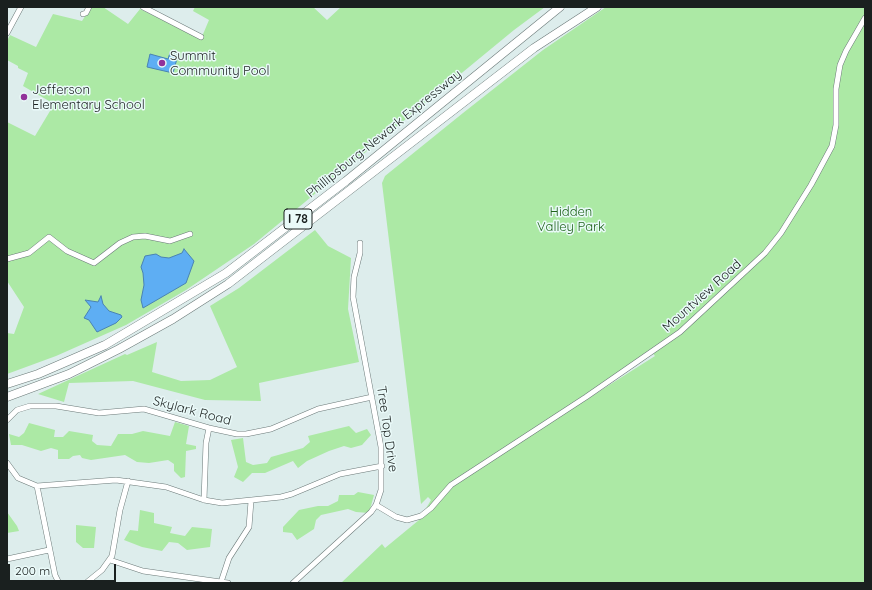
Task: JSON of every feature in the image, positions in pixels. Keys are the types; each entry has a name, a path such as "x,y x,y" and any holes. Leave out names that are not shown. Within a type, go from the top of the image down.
{"highway":[{"name":"Phillipsburg-Newark Expressway","path":"7,384 38,374 105,345 226,273 346,181 560,7"},
{"name":"Phillipsburg-Newark Expressway","path":"565,27 590,7"},
{"name":"Phillipsburg-Newark Expressway","path":"7,397 69,374 119,349 173,319 228,284 534,48 597,7"}],"street":[{"path":"7,33 21,7"},
{"path":"83,14 86,13 89,7"},
{"path":"143,7 201,37"},
{"name":"Mountview Road","path":"376,505 396,517 407,520 421,516 431,508 451,485 586,397 680,332 765,253 781,233 811,185 832,146 836,125 836,89 840,65 846,51 865,18"},
{"path":"7,259 29,253 49,237 67,251 94,263 120,243 133,237 145,236 170,241 190,234"},
{"name":"Tree Top Drive","path":"293,583 376,505 382,486 381,447 353,297 354,277 360,253 360,243"},
{"name":"Skylark Road","path":"7,420 17,410 30,406 56,406 80,412 100,413 139,409 154,411 209,428 237,434 255,433 279,426 318,409 372,397"},
{"path":"204,500 206,443 209,428"},
{"path":"7,463 18,478 37,486 104,480 128,481 166,487 204,500 222,502 251,501 292,494 340,474 382,466"},
{"path":"86,583 110,560 116,543 120,510 128,481"},
{"path":"37,486 49,550 58,583"},
{"path":"221,582 229,558 249,527 251,501"},
{"path":"7,559 49,550"},
{"path":"110,560 143,571 228,583"}],"green space":[{"path":"91,7 103,7 128,24 140,9 201,39 209,20 193,11 195,7 313,7 327,20 341,7 545,7 514,30 254,244 186,290 126,325 56,356 7,374 7,333 14,334 24,307 7,281 7,122 35,136 53,106 49,101 23,86 28,73 7,60 7,41 10,35 36,47 53,14 82,21"},
{"name":"Hidden Valley Park","path":"606,7 865,7 865,583 341,583 382,544 385,548 419,520 431,500 428,497 421,504 382,183 385,176 543,50","holes":["650,350 655,356 581,403"]},
{"path":"315,230 328,246 351,258 348,309 359,362 259,383 261,401 205,400 133,381 69,383 64,402 38,394 125,354 127,355 157,342 152,372 181,381 210,380 237,367 210,306 239,288"},
{"path":"175,422 189,426 186,444 196,446 196,449 186,451 185,477 181,478 174,471 174,464 168,460 149,463 137,462 125,455 91,460 82,458 80,455 73,456 69,459 58,459 58,450 51,448 41,451 22,445 11,445 9,434 19,437 24,433 29,423 55,430 54,437 63,437 69,431 93,435 92,441 97,445 111,446 118,434 132,434 143,431 170,436"},
{"path":"349,426 356,433 367,429 371,435 362,445 351,448 344,446 329,451 307,461 298,468 293,461 265,473 252,473 243,482 234,477 238,467 231,440 243,438 246,462 253,465 267,463 271,457 303,448 310,442 308,436"},
{"path":"358,492 374,495 369,513 356,512 348,509 321,515 316,520 314,529 297,540 292,533 283,532 283,527 299,510 318,506 328,506 338,501 339,495 354,495"},
{"path":"140,510 154,513 154,523 172,527 170,533 185,536 192,527 212,529 210,547 187,550 178,543 169,542 162,551 142,547 124,540 130,530 138,531"},
{"path":"7,512 17,526 19,531 7,533"},
{"path":"76,525 96,527 94,548 83,548 76,542"}],"water":[{"name":"Summit Community Pool","path":"170,53 178,55 173,73 147,67 150,54 168,59"},
{"path":"184,249 194,261 186,283 143,308 141,300 144,285 141,267 145,256 156,254 161,257 169,258 182,253"},
{"path":"101,296 103,304 109,311 121,315 122,317 116,323 97,332 89,320 84,318 91,307 85,300 98,302"}],"place":[{"name":"Summit Community Pool","path":"162,63"},
{"name":"Jefferson Elementary School","path":"24,97"}]}
